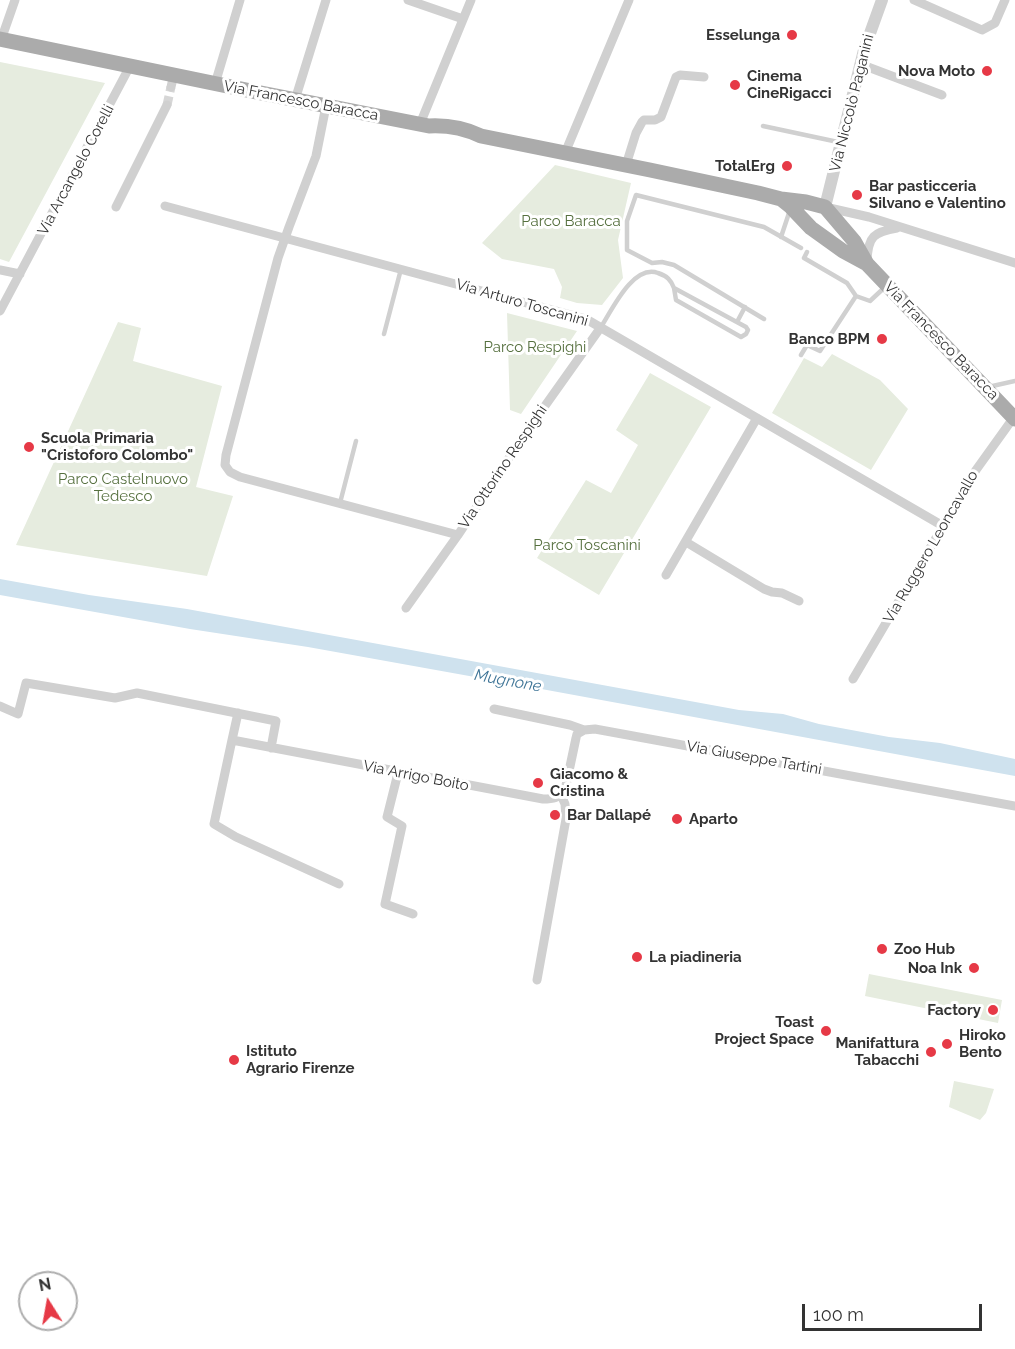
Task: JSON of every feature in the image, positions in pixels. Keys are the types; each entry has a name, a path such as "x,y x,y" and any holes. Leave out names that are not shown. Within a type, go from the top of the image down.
{"main road":[{"name":"Via Francesco Baracca","path":"1,40 130,66 172,81 215,84 425,125 461,128 481,136 758,193 813,215 820,213 825,207 854,241 867,264 1014,418"},
{"name":"Via Francesco Baracca","path":"786,203 811,228 843,251 867,264"}],"street":[{"path":"1,40 15,0"},
{"path":"215,84 240,0"},
{"path":"295,100 326,0"},
{"path":"408,0 463,19"},
{"path":"425,125 471,0"},
{"path":"565,153 629,0"},
{"name":"Via Niccolò Paganini","path":"825,207 860,64 868,35 882,0"},
{"path":"914,0 982,30 995,22 1005,0"},
{"path":"860,64 942,96"},
{"name":"Via Arcangelo Corelli","path":"0,311 130,66"},
{"path":"626,165 639,126 644,120 656,120 661,117 676,77 680,75 704,77"},
{"path":"116,207 167,105"},
{"path":"326,106 316,156 285,238 225,465 229,471 240,477 458,535"},
{"name":"Via Arturo Toscanini","path":"165,206 579,316 943,526"},
{"name":"Via Francesco Baracca","path":"825,207 869,218 1015,263"},
{"path":"867,264 867,248 871,238 880,232 900,228"},
{"path":"0,270 20,274"},
{"name":"Via Ottorino Respighi","path":"406,608 601,327"},
{"path":"666,575 757,418"},
{"name":"Via Ruggero Leoncavallo","path":"853,679 976,470 1014,418"},
{"path":"686,542 764,589 782,592 799,601"},
{"path":"0,706 18,714 26,683 116,698 137,693 276,721 271,748"},
{"name":"Via Giuseppe Tartini","path":"494,709 584,730 595,729 1015,806"},
{"path":"237,713 214,824 236,837 339,885"},
{"path":"537,980 566,819 565,804 561,795 566,787 577,734 584,730"},
{"name":"Via Arrigo Boito","path":"232,740 543,799 556,798 561,795"},
{"path":"398,772 387,817 402,826 385,904 413,914"}],"lane":[{"path":"763,126 841,143"},
{"path":"764,319 674,265 662,262 652,263 627,250 627,220 636,195 764,226 801,248"},
{"path":"781,237 786,203"},
{"path":"807,252 804,258 847,283 856,296 870,302 887,285"},
{"path":"656,272 657,263"},
{"path":"384,334 401,269"},
{"path":"601,327 633,280 644,273 656,272 670,280 676,300 741,337 748,330 674,288"},
{"path":"801,355 807,345 820,351 856,296"},
{"path":"736,322 745,307"},
{"path":"986,388 1014,382"},
{"path":"340,503 356,441"}],"green space":[{"path":"0,62 105,83 9,262 0,259"},
{"name":"Parco Baracca","path":"555,165 631,183 618,240 623,278 602,305 577,303 560,298 562,287 554,269 502,259 482,243"},
{"name":"Parco Respighi","path":"507,313 577,331 521,414 510,410"},
{"name":"Parco Castelnuovo Tedesco","path":"118,322 141,328 133,361 222,386 196,487 233,496 207,576 16,545"},
{"path":"832,354 880,380 908,409 871,470 772,413 804,358 822,367"},
{"name":"Parco Toscanini","path":"650,373 711,407 599,595 537,558 586,480 611,493 638,445 616,430"},
{"path":"869,974 1002,1000 998,1023 865,996"},
{"path":"954,1081 994,1089 986,1113 980,1120 949,1107"}],"water":[{"name":"Mugnone","path":"0,579 187,609 739,710 783,714 819,724 889,737 940,743 1015,759 1015,776 308,647 190,629 0,595"}],"tunnel":[{"path":"167,105 171,87"}],"place":[{"name":"Esselunga","path":"792,35"},
{"name":"Nova Moto","path":"987,71"},
{"name":"Cinema CineRigacci","path":"735,85"},
{"name":"TotalErg","path":"787,166"},
{"name":"Bar pasticceria Silvano e Valentino","path":"857,195"},
{"name":"Banco BPM","path":"882,339"},
{"name":"Scuola Primaria \"Cristoforo Colombo\"","path":"29,447"},
{"name":"Giacomo & Cristina","path":"538,783"},
{"name":"Bar Dallapé","path":"555,815"},
{"name":"Aparto","path":"677,819"},
{"name":"Zoo Hub","path":"882,949"},
{"name":"La piadineria","path":"637,957"},
{"name":"Noa Ink","path":"974,968"},
{"name":"Factory","path":"993,1010"},
{"name":"Toast Project Space","path":"826,1031"},
{"name":"Hiroko Bento","path":"947,1044"},
{"name":"Manifattura Tabacchi","path":"931,1052"},
{"name":"Istituto Agrario Firenze","path":"234,1060"}]}
